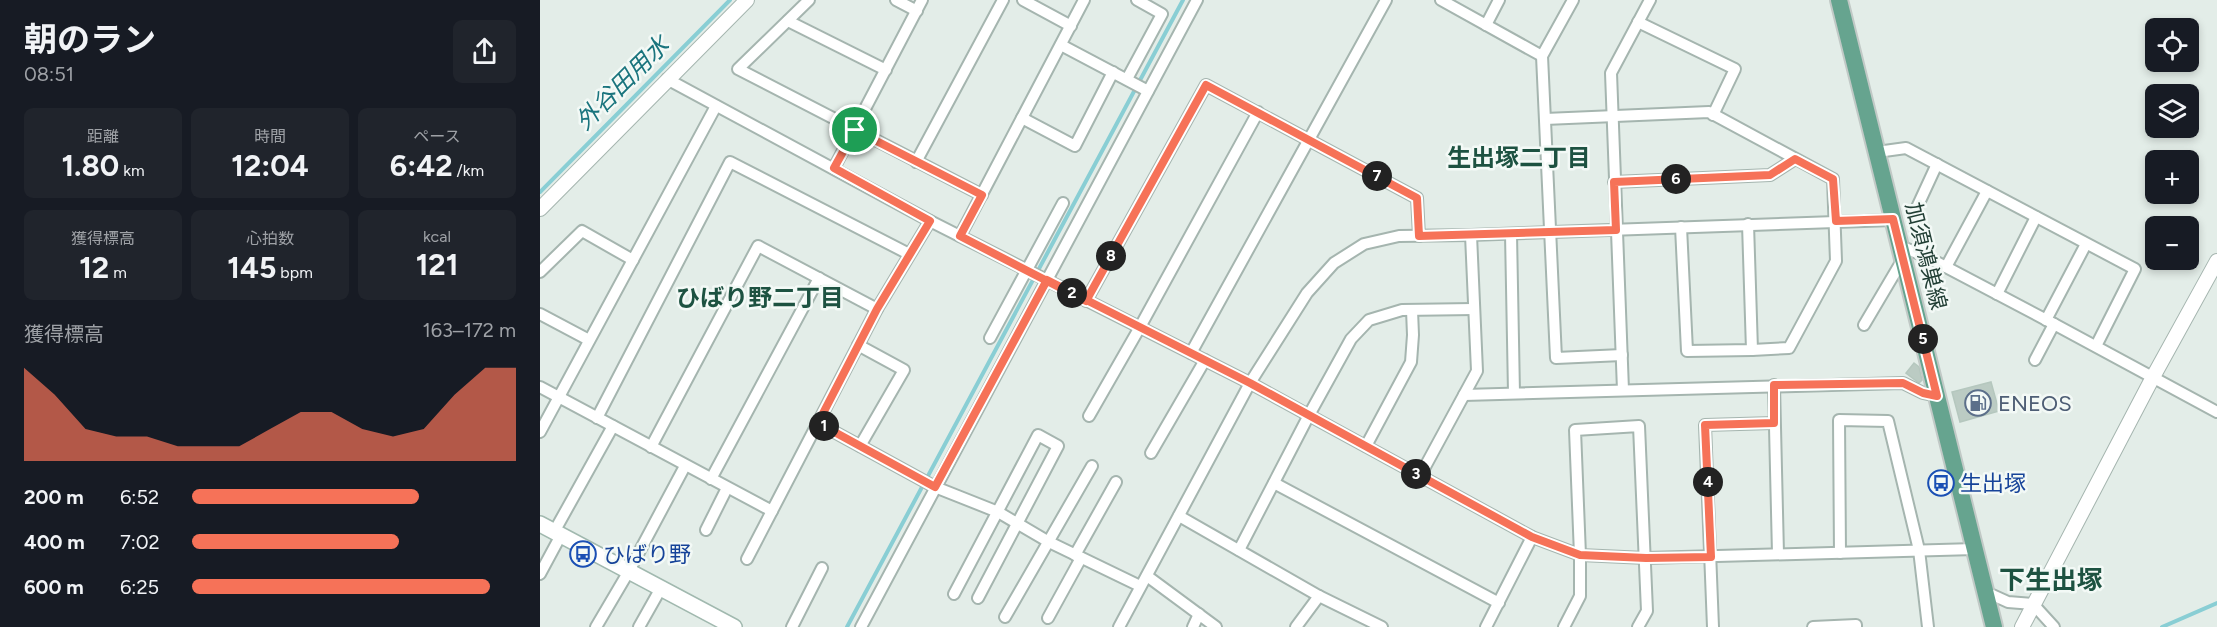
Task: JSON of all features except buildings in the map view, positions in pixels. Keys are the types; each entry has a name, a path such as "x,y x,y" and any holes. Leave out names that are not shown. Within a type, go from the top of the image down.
{"main road":[{"name":"加須鴻巣線","path":"1839,0 1994,627"},
{"path":"540,524 734,627"}],"street":[{"path":"540,209 747,0"},
{"path":"809,0 738,69 982,195"},
{"path":"896,0 917,11"},
{"path":"834,168 922,0"},
{"path":"916,162 1003,0"},
{"path":"1023,0 1071,26"},
{"path":"960,236 1084,0"},
{"path":"1127,79 1162,14 1137,0"},
{"path":"861,627 1197,0"},
{"path":"1191,353 1386,0"},
{"path":"1441,0 1542,56"},
{"path":"1486,25 1499,0"},
{"path":"1573,0 1542,56 1556,358 1622,355"},
{"path":"1623,390 1611,73 1650,0"},
{"path":"788,21 886,70"},
{"path":"1638,22 1735,69 1713,115"},
{"path":"1061,45 1148,91"},
{"path":"1022,118 1075,146 1113,72"},
{"path":"667,79 930,221 1250,383 1532,537 1580,555 1646,558 1975,549"},
{"path":"1086,301 1206,85 1417,198 1419,236"},
{"path":"540,432 717,106"},
{"path":"1089,416 1258,112"},
{"path":"1545,119 1708,112 1833,179 1836,261 1789,348 1687,351 1681,227"},
{"path":"1877,152 1906,148 2135,269 2096,346"},
{"path":"1614,182 1770,175 1795,159"},
{"path":"597,418 730,162 909,254"},
{"path":"1927,257 1913,216 1937,164"},
{"path":"1946,267 1987,191"},
{"path":"990,338 1063,203"},
{"path":"1997,294 2036,217"},
{"path":"1119,627 1250,383 1307,293 1334,263 1364,244 1399,236 1471,236 1893,219"},
{"path":"747,559 877,309 930,221"},
{"path":"1748,224 1752,350"},
{"path":"540,272 582,231 633,260"},
{"path":"1510,234 1514,393"},
{"path":"1420,476 1477,371 1471,236"},
{"path":"2035,360 2086,244"},
{"path":"651,447 758,246 877,309"},
{"path":"1864,325 1902,253 1927,257 2217,412"},
{"path":"2022,627 2153,377 2217,261"},
{"path":"711,479 819,278"},
{"path":"1239,550 1309,415 1352,339 1369,320 1401,310 1474,309"},
{"path":"1366,446 1411,362 1412,310"},
{"path":"540,314 589,340"},
{"path":"858,345 904,369 860,446"},
{"path":"1151,453 1205,360"},
{"path":"1464,395 1903,383 1923,393 1937,396"},
{"path":"1774,385 1778,554"},
{"path":"540,387 772,511"},
{"path":"1840,553 1839,420 1888,422 1919,550 1928,627"},
{"path":"818,423 935,487 998,512 1049,542 1140,586"},
{"path":"1713,627 1705,425 1774,423"},
{"path":"540,574 557,533 613,426"},
{"path":"1564,627 1580,596 1575,430 1639,426 1647,611 1638,627"},
{"path":"954,594 1038,435 1058,446 978,598"},
{"path":"596,627 629,571 685,465"},
{"path":"1005,617 1092,466"},
{"path":"1048,618 1116,482"},
{"path":"1274,483 1499,603"},
{"path":"706,530 728,488"},
{"path":"1179,516 1319,596 1382,627"},
{"path":"1486,627 1532,537"},
{"path":"792,627 822,568"},
{"path":"1147,576 1216,627"},
{"path":"639,627 661,588"},
{"path":"1986,592 2008,602 2033,604 2054,627"},
{"path":"1296,627 1319,596"},
{"path":"1193,627 1199,614"},
{"path":"1813,627 1856,625 1856,627"}],"waterway":[{"name":"外谷田用水","path":"540,192 730,0"},
{"path":"847,627 1183,0"},
{"path":"2162,627 2217,603"}],"place":[{"name":"ENEOS","path":"1978,403"},
{"name":"生出塚","path":"1941,483"},
{"name":"ひばり野","path":"583,554"}],"district":[{"name":"生出塚二丁目","path":"1519,157"},
{"name":"ひばり野二丁目","path":"760,297"},
{"name":"下生出塚","path":"2051,580"}],"route":[{"path":"855,130 834,168 930,221 877,309 818,423 935,487 1047,280 1086,301 1250,383 1532,537 1580,555 1646,558 1711,557 1705,425 1774,423 1774,385 1903,383 1923,393 1937,396 1893,219 1836,221 1833,179 1795,159 1770,175 1614,182 1616,230 1419,236 1417,198 1206,85 1086,301 960,236 982,195 855,130"}]}
